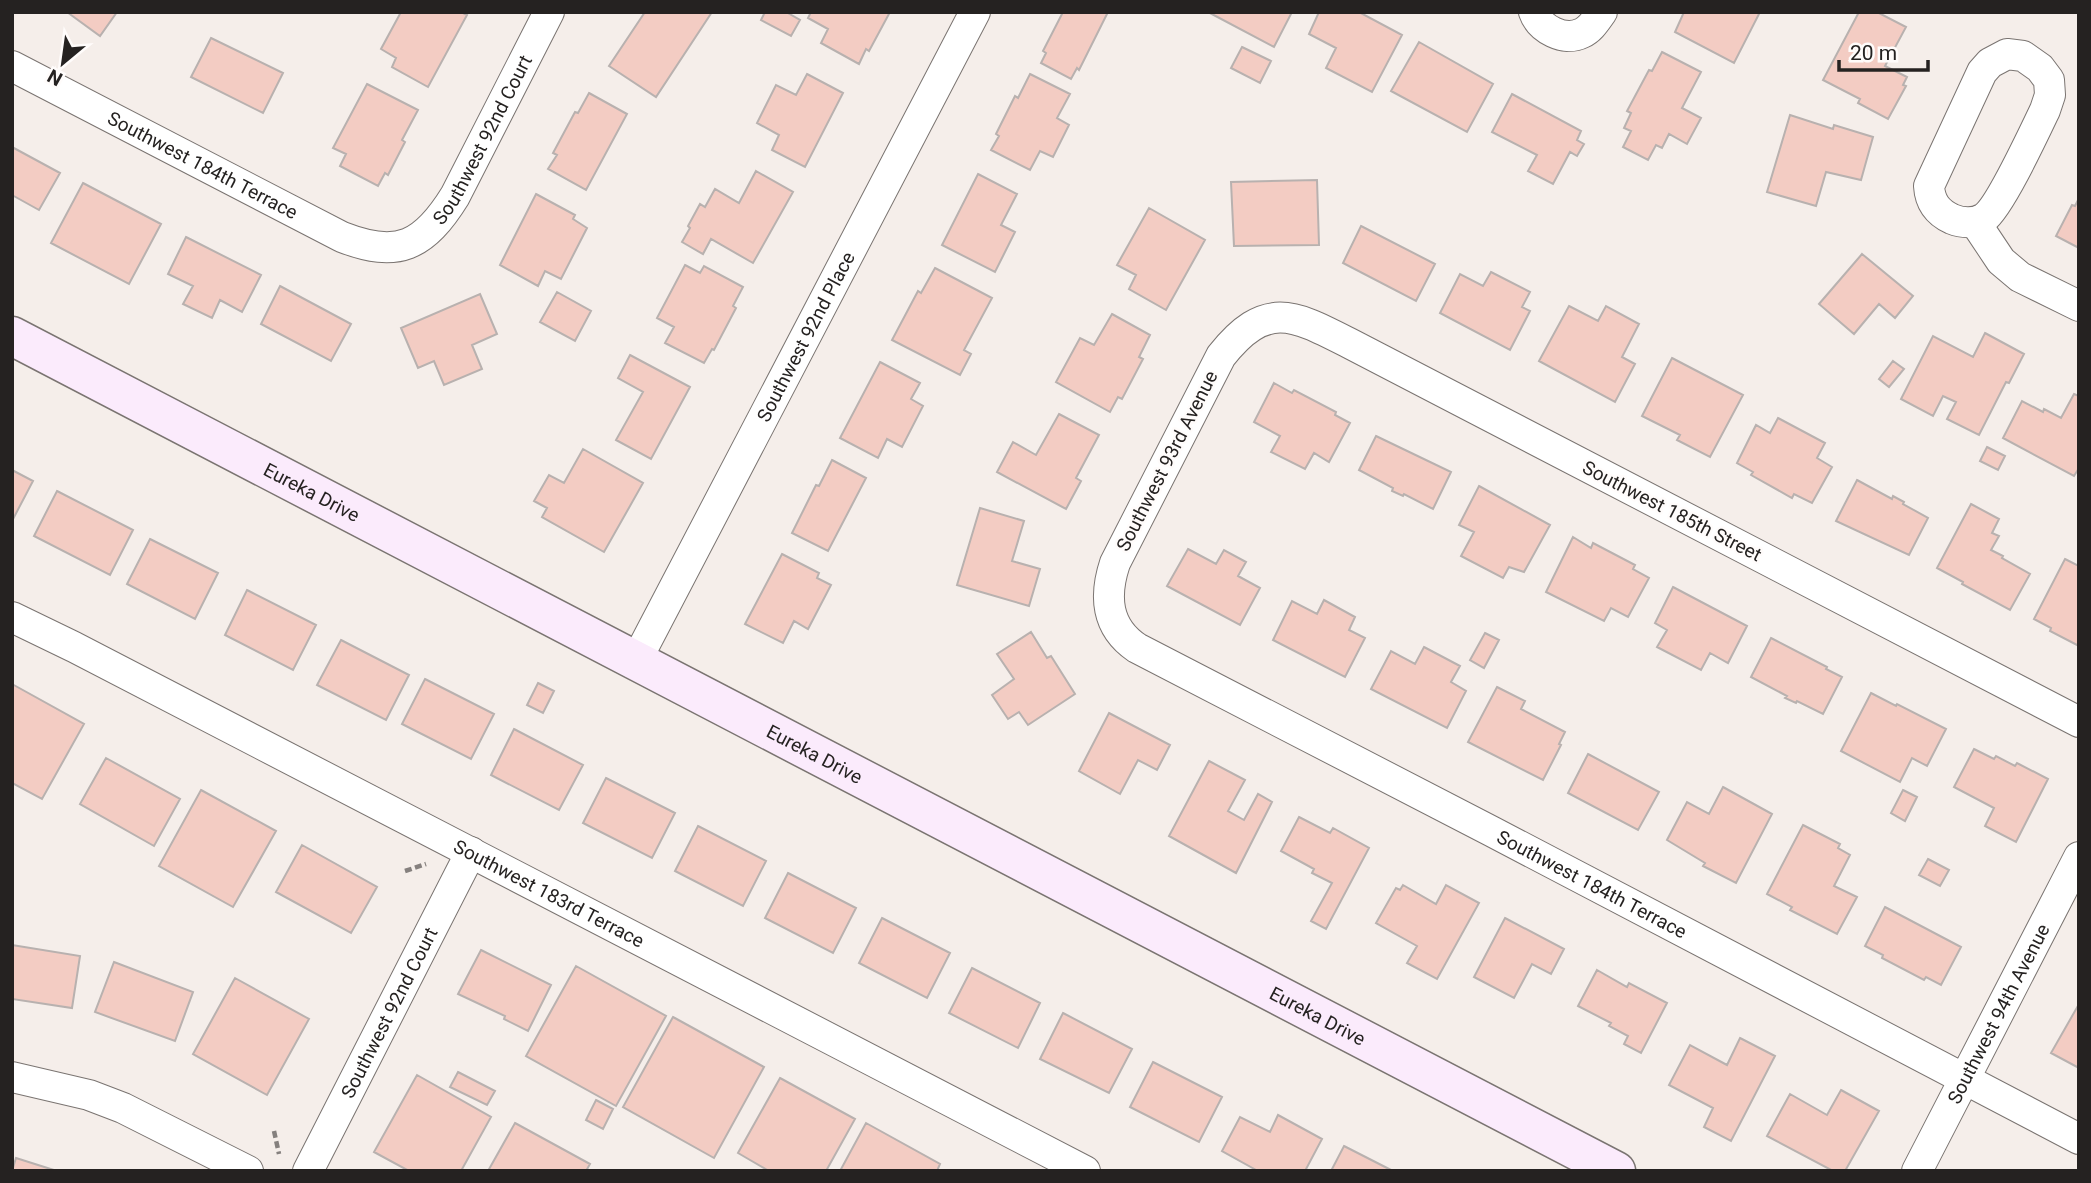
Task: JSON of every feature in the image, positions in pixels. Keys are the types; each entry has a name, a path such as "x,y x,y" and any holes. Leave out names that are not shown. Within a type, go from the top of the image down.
{"main road":[{"name":"Eureka Drive","path":"12,336 1616,1171"}],"street":[{"name":"Southwest 92nd Court","path":"398,248 430,230 441,218 548,12"},
{"name":"Southwest 92nd Place","path":"636,661 975,12"},
{"path":"1529,15 1549,30 1564,36 1575,36 1584,33 1602,12"},
{"path":"2007,54 2023,56 2040,68 2049,80 2050,95 2045,110 1996,203 1985,217 1975,222 1961,222 1938,210 1930,200 1930,186 1982,72 1990,63 2007,54"},
{"name":"Southwest 184th Terrace","path":"12,66 342,237 377,248 398,248"},
{"path":"1975,222 2001,261 2021,276 2079,306"},
{"name":"Southwest 185th Street","path":"1260,320 1294,318 1314,325 2079,722"},
{"name":"Southwest 93rd Avenue","path":"1113,618 1108,589 1122,547 1221,356 1247,328 1260,320"},
{"name":"Southwest 183rd Terrace","path":"12,617 87,653 1085,1171"},
{"name":"Southwest 184th Terrace","path":"1113,618 1125,640 1158,660 2079,1139"},
{"name":"Southwest 92nd Court","path":"308,1171 471,852"},
{"name":"Southwest 94th Avenue","path":"1917,1171 2079,857"},
{"path":"12,1077 89,1095 123,1108 248,1171"}],"path":[{"path":"405,871 427,864"},
{"path":"274,1131 279,1154"}],"building":[{"path":"67,12 117,12 100,36"},
{"path":"401,12 461,12 467,15 428,87 392,67 396,58 381,49"},
{"path":"645,12 712,12 656,97 609,66"},
{"path":"765,12 786,12 800,20 791,36 761,20"},
{"path":"811,12 890,12 859,64 821,43 828,29 808,18"},
{"path":"1063,12 1108,12 1079,70 1077,68 1071,79 1041,63 1046,53 1043,51"},
{"path":"1208,12 1292,12 1274,47"},
{"path":"1319,12 1359,12 1402,35 1372,92 1326,68 1336,48 1309,34"},
{"path":"1684,12 1760,12 1734,63 1675,32"},
{"path":"1859,12 1877,12 1906,27 1885,66 1907,77 1903,85 1906,86 1888,119 1858,103 1860,99 1823,80"},
{"path":"211,38 283,73 263,113 191,77"},
{"path":"1419,42 1493,84 1467,132 1391,91"},
{"path":"1242,47 1271,61 1260,83 1231,68"},
{"path":"1662,52 1701,72 1682,108 1701,118 1687,144 1669,134 1662,148 1656,145 1648,160 1623,147 1631,131 1624,128 1631,113 1627,111"},
{"path":"807,74 843,93 805,167 772,150 779,135 757,123 776,85 796,95"},
{"path":"1030,74 1070,94 1057,118 1069,125 1053,157 1040,151 1030,170 991,150 1015,96 1018,98"},
{"path":"367,84 418,110 388,175 385,173 378,186 340,166 346,154 333,148"},
{"path":"589,93 627,114 586,190 548,169 557,155 553,153 575,112 578,113"},
{"path":"1512,94 1581,131 1577,140 1584,144 1577,156 1570,152 1553,184 1528,171 1537,155 1492,132"},
{"path":"1790,115 1833,129 1834,125 1873,137 1861,180 1826,172 1816,206 1767,192"},
{"path":"12,147 60,173 39,210 12,195"},
{"path":"756,171 793,192 753,263 711,239 703,254 682,242 700,204 705,207 715,189 739,203"},
{"path":"978,174 1017,194 1001,225 1015,232 995,272 942,245"},
{"path":"1317,180 1319,245 1234,246 1231,182"},
{"path":"83,183 161,224 129,284 51,243"},
{"path":"536,194 575,215 573,219 587,228 561,279 545,271 538,286 500,265"},
{"path":"2079,198 2079,248 2056,236 2072,205 2075,206"},
{"path":"1149,208 1205,240 1166,310 1129,289 1136,275 1117,265"},
{"path":"1361,226 1435,264 1416,301 1343,263"},
{"path":"186,237 261,275 242,312 220,300 212,318 183,304 193,286 168,274"},
{"path":"1862,254 1913,296 1895,318 1879,304 1854,334 1819,304"},
{"path":"685,265 700,273 704,266 743,287 733,306 736,308 714,350 712,349 704,363 665,343 674,327 657,318"},
{"path":"935,268 992,298 964,350 971,354 960,375 892,340 918,291 921,293"},
{"path":"1491,272 1530,292 1522,307 1530,311 1510,350 1440,313 1460,274 1483,286"},
{"path":"280,286 351,324 331,361 261,324"},
{"path":"557,292 591,311 575,341 540,322"},
{"path":"480,294 497,334 472,345 482,369 444,385 434,361 418,368 401,328"},
{"path":"1569,306 1598,321 1606,306 1639,324 1622,357 1635,364 1615,402 1539,361"},
{"path":"1112,314 1150,335 1139,357 1143,359 1122,399 1118,397 1110,412 1056,382 1080,338 1094,345"},
{"path":"1985,333 2024,354 2009,383 2006,382 1979,435 1947,419 1956,402 1943,396 1933,416 1901,399 1933,336 1973,357"},
{"path":"630,355 690,387 651,459 616,440 643,392 618,378"},
{"path":"1672,358 1743,395 1710,457 1677,440 1680,435 1642,416"},
{"path":"1893,361 1904,369 1889,387 1879,379"},
{"path":"880,362 920,383 911,399 923,406 902,447 887,439 878,458 840,438"},
{"path":"1274,383 1292,393 1294,390 1336,412 1335,415 1350,423 1329,462 1314,453 1305,469 1271,452 1280,436 1254,422"},
{"path":"2074,394 2079,396 2079,468 2074,476 2003,438 2022,401 2061,418"},
{"path":"1059,414 1099,435 1076,478 1081,481 1066,509 997,472 1013,442 1036,455"},
{"path":"1778,418 1825,443 1817,458 1832,467 1812,503 1794,494 1792,498 1751,475 1753,472 1737,463 1756,425 1770,433"},
{"path":"1376,436 1451,472 1433,509 1392,491 1393,488 1359,470"},
{"path":"1987,447 2005,456 1998,470 1980,461"},
{"path":"583,449 643,483 604,552 542,517 547,508 534,501 549,475 564,483"},
{"path":"832,460 866,478 828,551 792,533"},
{"path":"12,470 33,481 12,521"},
{"path":"1857,480 1892,499 1893,496 1928,518 1909,555 1836,521"},
{"path":"1479,486 1550,525 1524,572 1509,567 1503,578 1461,556 1474,532 1459,525"},
{"path":"57,491 133,530 110,575 34,536"},
{"path":"1971,504 1999,519 1992,533 1999,536 1991,550 2030,574 2010,610 1937,568"},
{"path":"980,508 1024,521 1012,561 1040,569 1029,606 957,585"},
{"path":"1573,537 1591,548 1593,543 1635,565 1633,569 1649,578 1628,617 1611,608 1604,621 1546,592"},
{"path":"150,539 218,573 195,619 127,584"},
{"path":"1188,549 1216,564 1224,550 1246,562 1238,576 1260,588 1240,625 1167,586"},
{"path":"782,554 819,573 817,578 831,585 808,629 794,621 783,643 745,624"},
{"path":"2065,559 2079,566 2079,646 2034,619"},
{"path":"1673,587 1747,626 1728,663 1710,653 1701,670 1657,647 1667,630 1655,623"},
{"path":"247,590 316,625 293,670 225,635"},
{"path":"1324,600 1355,617 1349,630 1365,638 1345,677 1273,640 1292,601 1317,614"},
{"path":"1031,632 1047,658 1051,656 1075,694 1028,725 1019,712 1008,719 992,695 1014,679 997,654"},
{"path":"1485,633 1499,640 1484,668 1470,660"},
{"path":"1771,638 1842,677 1823,714 1785,698 1787,696 1751,677"},
{"path":"341,640 409,675 386,720 317,685"},
{"path":"1424,647 1460,666 1451,682 1466,691 1447,728 1371,689 1391,651 1415,664"},
{"path":"425,679 494,714 471,759 402,724"},
{"path":"538,683 554,691 543,713 527,705"},
{"path":"12,684 84,724 42,799 12,783"},
{"path":"1497,687 1525,701 1521,709 1565,732 1543,780 1468,742"},
{"path":"1871,693 1946,729 1927,766 1912,758 1900,782 1841,751"},
{"path":"1109,713 1170,745 1157,770 1138,760 1120,794 1079,771"},
{"path":"514,729 583,765 559,810 491,775"},
{"path":"1974,749 2015,766 2017,763 2048,779 2016,842 1985,826 1994,808 1954,787"},
{"path":"1588,754 1659,792 1638,830 1568,793"},
{"path":"106,758 180,799 154,846 80,804"},
{"path":"1209,761 1245,780 1228,811 1244,820 1258,794 1272,802 1236,873 1169,836"},
{"path":"606,778 675,813 652,858 583,823"},
{"path":"1723,787 1772,814 1736,883 1703,866 1705,863 1667,840 1687,802 1709,814"},
{"path":"201,790 276,831 233,907 159,866"},
{"path":"1903,790 1917,797 1905,821 1891,813"},
{"path":"1299,817 1330,833 1333,828 1369,848 1326,929 1311,921 1332,883 1312,873 1314,869 1281,851"},
{"path":"1803,825 1840,844 1838,848 1850,855 1834,886 1857,897 1837,934 1790,910 1792,907 1767,894"},
{"path":"698,826 766,861 743,906 675,871"},
{"path":"302,845 377,887 351,933 276,892"},
{"path":"1928,859 1949,870 1940,886 1919,875"},
{"path":"788,873 856,908 833,953 765,918"},
{"path":"1403,885 1436,904 1446,885 1479,903 1437,979 1407,963 1417,946 1376,923 1396,888 1400,890"},
{"path":"1885,907 1961,947 1941,985 1926,977 1924,980 1865,946"},
{"path":"882,918 950,953 927,998 859,963"},
{"path":"1505,918 1564,949 1551,974 1532,964 1514,998 1474,977"},
{"path":"12,945 80,956 72,1008 12,999"},
{"path":"481,950 551,985 528,1031 504,1019 505,1016 458,994"},
{"path":"114,962 193,992 175,1041 95,1012"},
{"path":"576,966 666,1016 616,1106 526,1056"},
{"path":"972,968 1040,1003 1018,1048 949,1013"},
{"path":"1597,970 1627,987 1629,983 1667,1003 1641,1053 1624,1044 1628,1036 1609,1026 1611,1023 1578,1006"},
{"path":"235,978 309,1019 267,1095 193,1054"},
{"path":"2079,1004 2079,1068 2051,1053"},
{"path":"1063,1013 1132,1049 1109,1093 1040,1059"},
{"path":"673,1017 764,1067 714,1158 623,1107"},
{"path":"1740,1038 1775,1056 1731,1141 1704,1127 1713,1108 1669,1085 1690,1045 1727,1065"},
{"path":"1153,1062 1222,1097 1199,1142 1130,1107"},
{"path":"458,1072 495,1091 487,1105 450,1087"},
{"path":"417,1075 491,1117 461,1171 409,1171 374,1152"},
{"path":"780,1078 855,1119 826,1171 769,1171 738,1153"},
{"path":"1841,1090 1879,1111 1845,1171 1833,1171 1767,1136 1790,1094 1827,1115"},
{"path":"596,1100 613,1109 603,1129 586,1120"},
{"path":"1278,1115 1322,1139 1305,1171 1258,1171 1222,1151 1240,1117 1270,1132"},
{"path":"515,1123 590,1164 586,1171 488,1171"},
{"path":"866,1123 940,1164 937,1171 840,1171"},
{"path":"1344,1146 1393,1171 1331,1171"},
{"path":"16,1158 57,1171 12,1171"}]}
